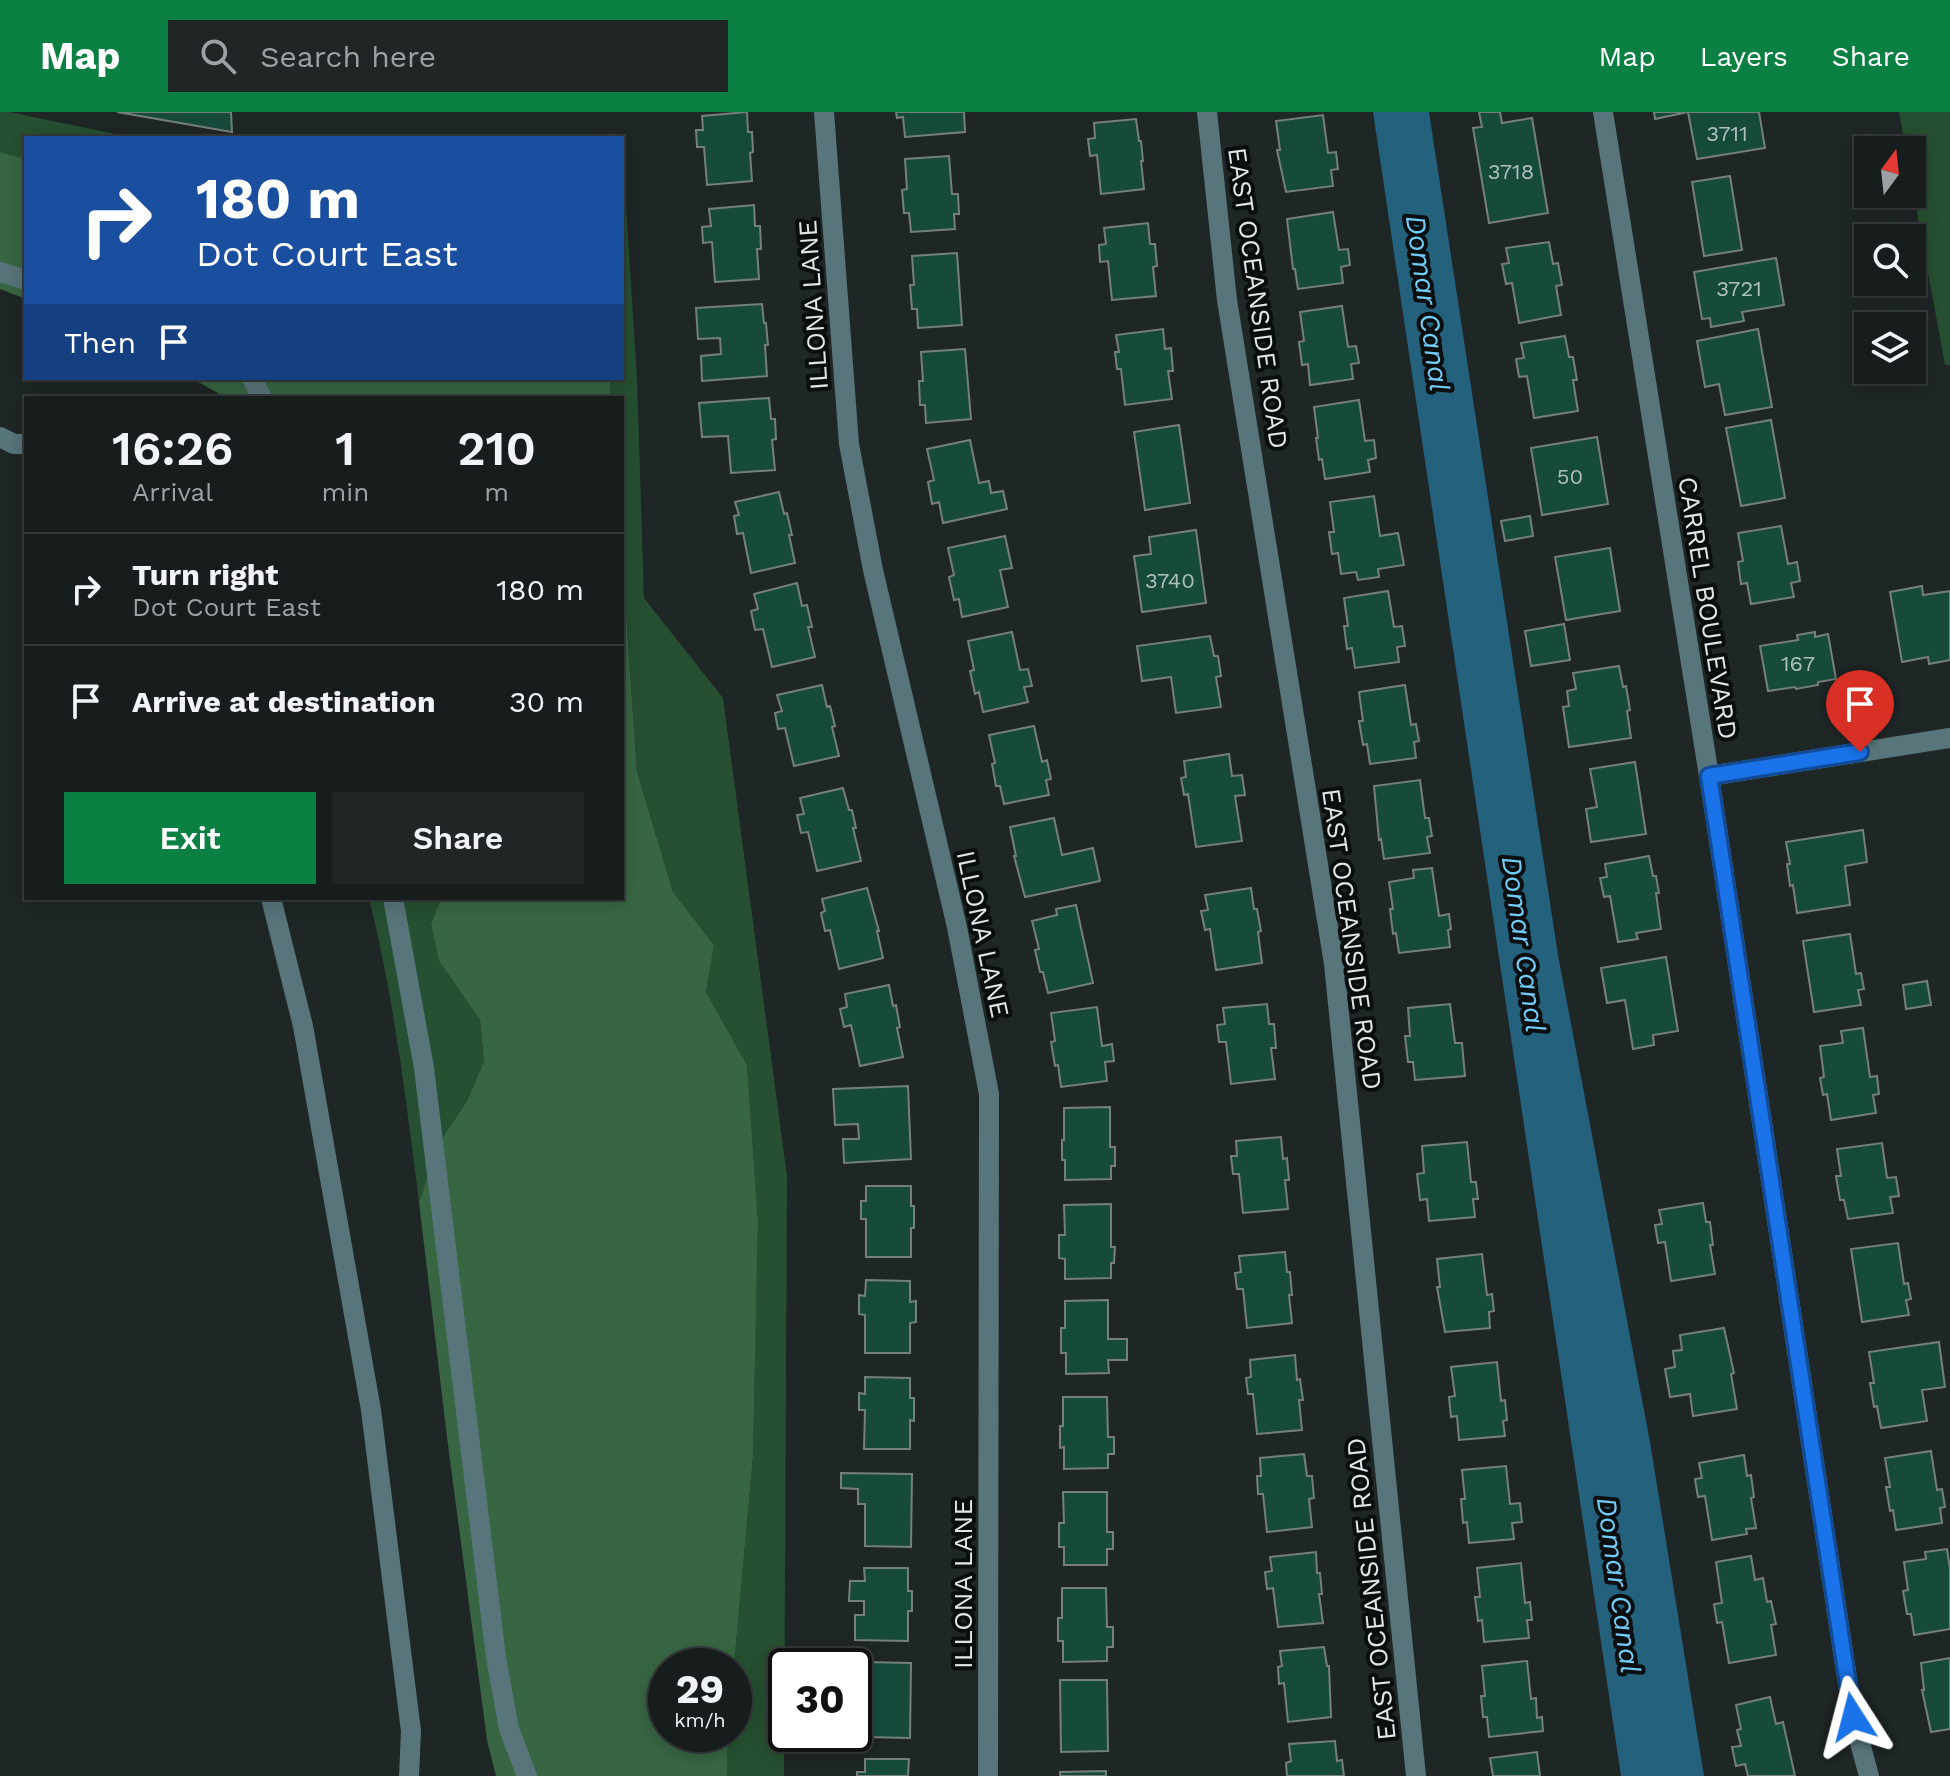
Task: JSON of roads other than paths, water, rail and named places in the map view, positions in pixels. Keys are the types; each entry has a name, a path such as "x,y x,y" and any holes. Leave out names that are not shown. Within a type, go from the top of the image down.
{"street":[{"name":"ILLONA LANE","path":"824,112 849,444 873,570 957,927 989,1094 988,1776"},
{"name":"EAST OCEANSIDE ROAD","path":"1207,112 1227,300 1334,964 1416,1776"},
{"name":"CARREL BOULEVARD","path":"1603,112 1709,776 1853,1717 1869,1776"},
{"path":"0,272 24,279"},
{"path":"0,437 14,444 24,444"},
{"path":"1709,776 1950,738"},
{"path":"272,900 303,1026 371,1410 411,1731 409,1776"},
{"path":"393,900 424,1068 496,1657 509,1729 527,1776"}],"water":[{"name":"Domar Canal","path":"1373,112 1429,112 1558,955 1650,1442 1704,1776 1621,1776"}]}
